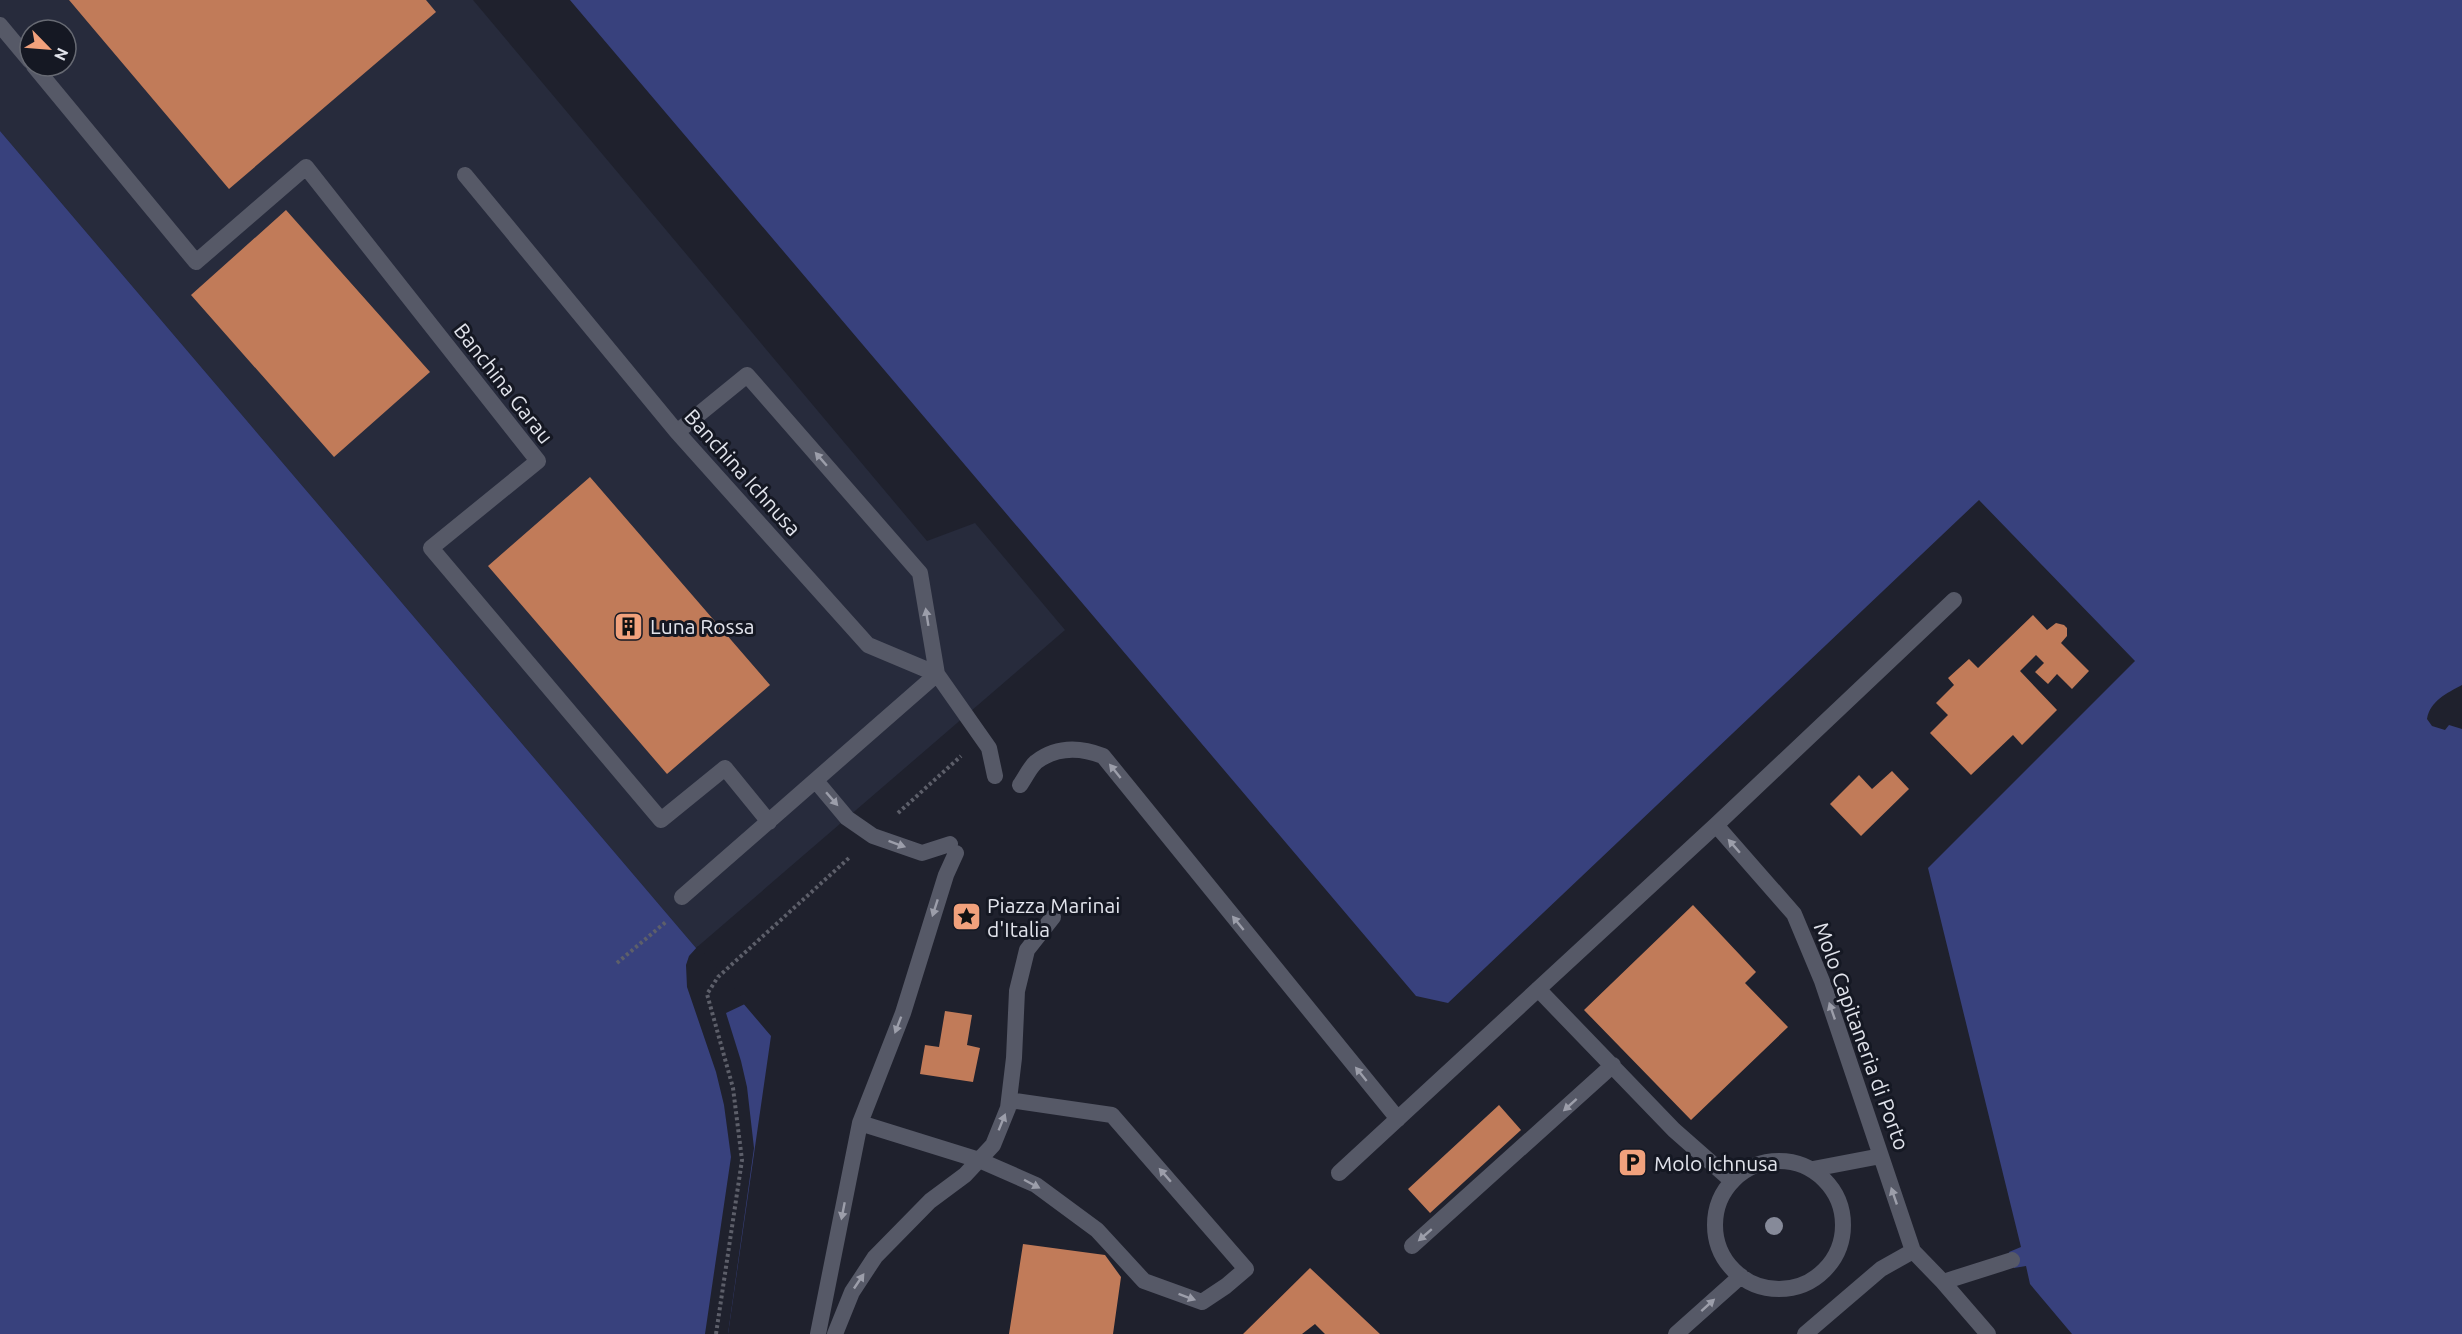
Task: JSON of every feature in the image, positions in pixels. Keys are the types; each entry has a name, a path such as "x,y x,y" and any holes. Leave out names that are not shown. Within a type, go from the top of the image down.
{"lane":[{"path":"0,25 18,47"},
{"name":"Banchina Garau","path":"44,78 196,262 306,167 538,461 431,548 661,820 725,768 769,822"},
{"name":"Banchina Ichnusa","path":"465,175 677,432 868,645 937,674"},
{"path":"677,432 747,375 920,573 937,674 989,748 995,776"},
{"path":"1339,1173 1716,825 1954,600"},
{"path":"682,897 937,674"},
{"path":"1020,785 1035,763 1066,749 1087,749 1103,756 1398,1119"},
{"path":"816,781 848,818 873,836 922,854 953,849 903,1013 860,1123 818,1334"},
{"name":"Molo Capitaneria di Porto","path":"1716,825 1794,914 1822,981 1913,1251 1988,1334"},
{"path":"836,1334 852,1292 875,1257 930,1201 965,1174 993,1145 1008,1108 1020,981 1027,950 1053,917"},
{"path":"1538,989 1674,1130 1732,1181"},
{"path":"1412,1246 1613,1065"},
{"path":"860,1123 980,1160 1036,1185 1097,1230 1144,1281 1202,1302 1246,1269 1112,1115 1009,1100"},
{"path":"1813,1169 1881,1156"},
{"path":"1770,1160 1792,1161 1813,1169 1830,1184 1840,1203 1844,1225 1840,1247 1830,1265 1815,1279 1796,1287 1776,1289 1755,1285 1741,1276 1724,1259 1716,1240 1715,1219 1719,1199 1732,1181 1749,1167 1770,1160"},
{"path":"1804,1334 1881,1269 1913,1251"},
{"path":"1943,1282 2012,1260"},
{"path":"1676,1334 1741,1276"}],"path":[{"path":"617,963 670,918"},
{"path":"716,1334 742,1160 733,1088 707,994 718,977"}],"shaded area":[{"path":"0,0 473,0 927,541 975,523 1065,630 696,948 0,131"}],"water":[{"path":"570,0 2462,0 2462,685 2435,702 2427,719 2432,726 2445,730 2449,725 2462,729 2462,1334 2072,1334 2030,1284 2026,1266 2014,1268 2009,1252 2021,1247 1928,868 2135,661 1979,500 1448,1003 1416,996"},
{"path":"0,131 771,1036 728,1334 0,1334"}],"pier":[{"path":"698,946 747,1003 726,1013 747,1087 754,1148 728,1334 705,1334 731,1157 724,1105 716,1072 687,987 686,965 689,956"}],"building":[{"path":"69,0 426,0 436,12 229,189"},
{"path":"286,210 430,372 334,457 191,295"},
{"name":"Luna Rossa","path":"590,477 770,685 667,774 488,566"},
{"path":"2033,615 2047,630 2056,623 2067,628 2067,636 2061,643 2089,671 2072,689 2057,674 2048,684 2035,672 2044,663 2036,655 2020,671 2057,710 2022,745 2013,735 1971,775 1930,733 1948,715 1936,703 1954,685 1948,678 1969,659 1978,668"},
{"path":"1892,771 1909,789 1861,836 1830,804 1859,775 1872,789"},
{"path":"1693,905 1756,972 1745,983 1788,1027 1691,1120 1584,1010"},
{"path":"945,1011 972,1015 967,1045 980,1048 973,1082 920,1074 925,1045 939,1047"},
{"path":"1499,1105 1521,1130 1430,1213 1408,1189"},
{"path":"1023,1244 1105,1255 1121,1277 1113,1334 1009,1334"},
{"path":"1310,1268 1380,1334 1325,1334 1315,1324 1302,1334 1243,1334"}],"place":[{"name":"Luna Rossa","path":"629,626"},
{"name":"Piazza Marinai d'Italia","path":"966,917"},
{"name":"Molo Ichnusa","path":"1633,1163"}]}
